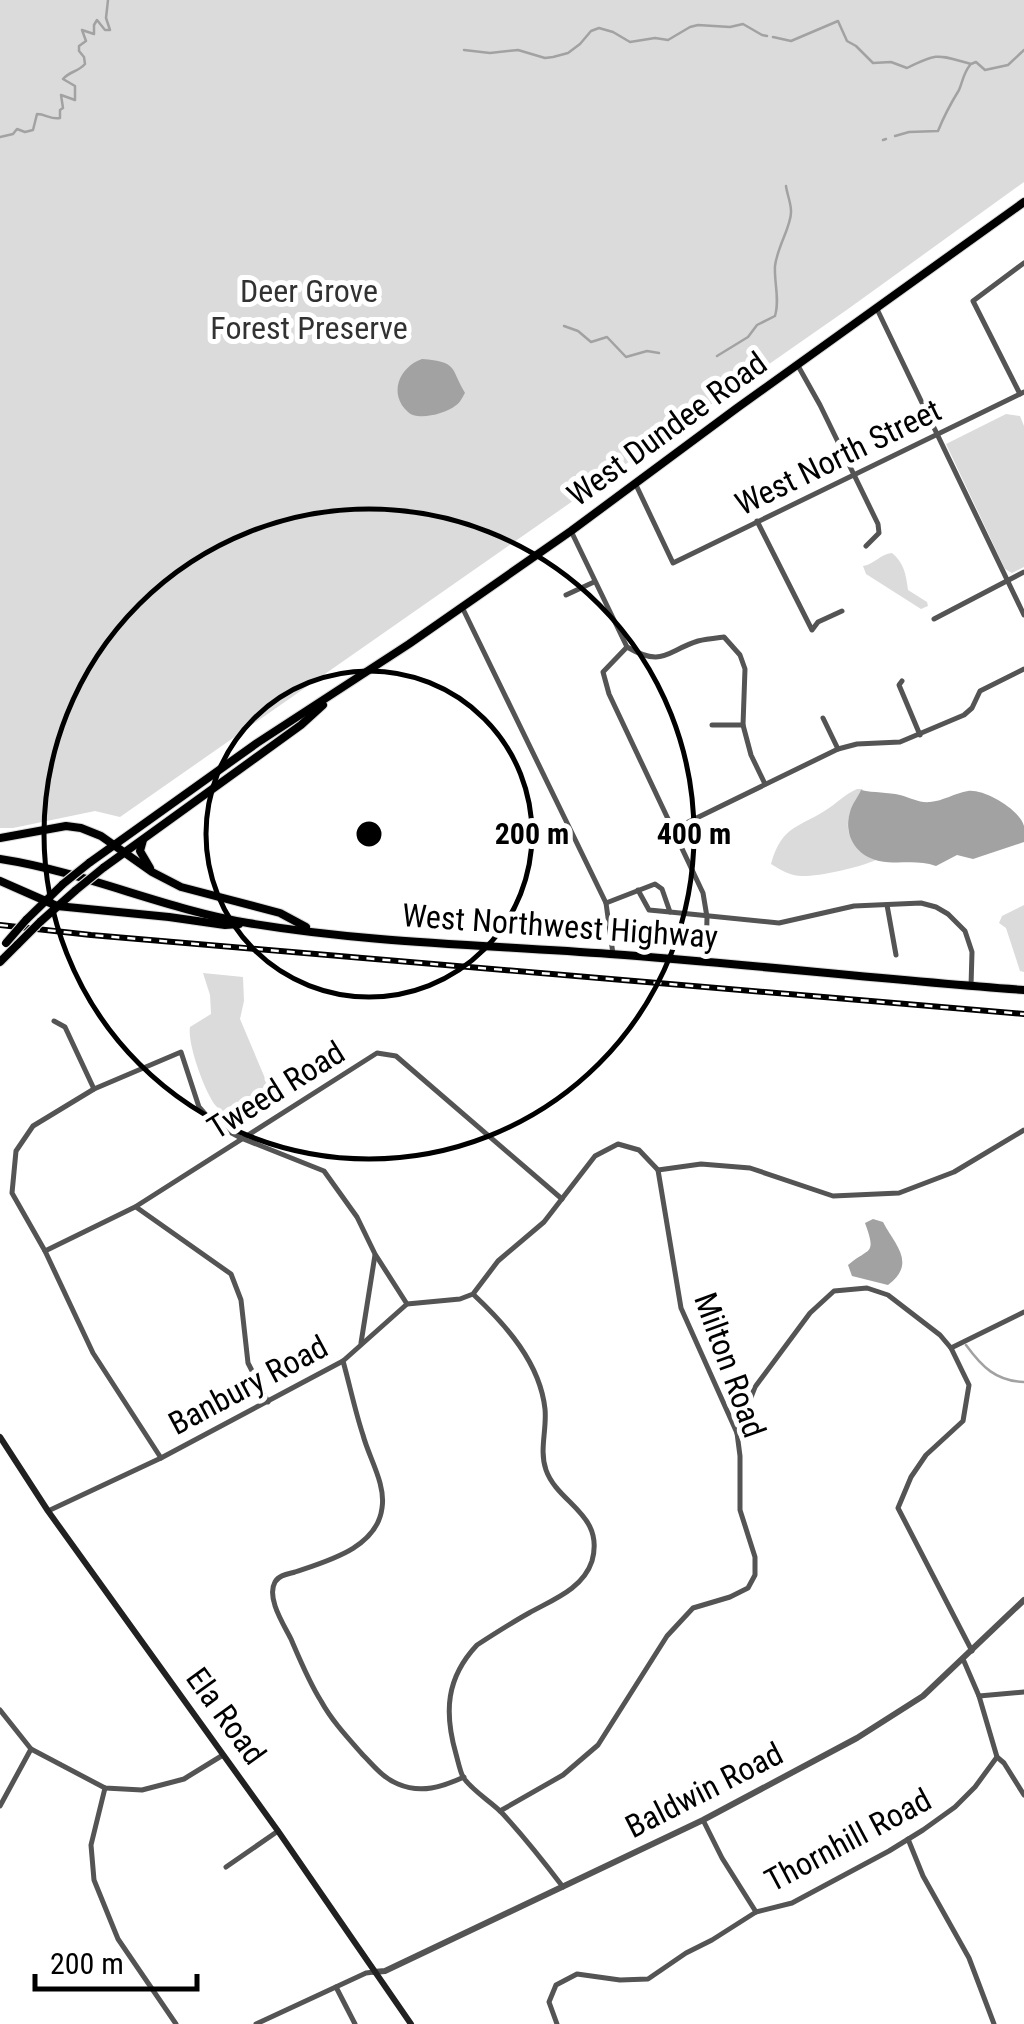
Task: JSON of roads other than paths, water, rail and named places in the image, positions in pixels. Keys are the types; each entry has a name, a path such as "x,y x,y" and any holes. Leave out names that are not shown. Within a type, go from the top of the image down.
{"main road":[{"name":"West Dundee Road","path":"3,946 63,884 112,844 462,608 1022,204"},
{"name":"West Dundee Road","path":"0,962 57,906 123,852 301,725 338,692"},
{"path":"0,838 66,826 81,828 181,887 280,914 314,931"},
{"path":"144,838 140,846 142,856 152,872"},
{"name":"West Northwest Highway","path":"0,859 250,924 1024,990"},
{"path":"0,881 57,906 225,926 250,924"},
{"path":"11,884 27,898 26,920"},
{"name":"Ela Road","path":"0,1437 48,1511 411,2024"}],"street":[{"path":"1022,204 1024,215"},
{"path":"1022,392 973,301 1024,263"},
{"path":"876,307 1024,615"},
{"path":"797,364 878,524 879,533 866,546"},
{"name":"West North Street","path":"635,483 673,563 1022,392"},
{"path":"757,521 812,630 818,622 842,611"},
{"path":"571,531 627,647 642,656 664,657 698,641 724,637 740,655 745,670 742,725 750,755 765,784"},
{"path":"934,618 1024,572"},
{"path":"566,595 594,582"},
{"path":"462,608 606,903 613,954"},
{"path":"627,647 603,672 606,684 703,893 706,962"},
{"path":"674,828 838,749 900,742 920,735 964,715 980,691 1024,669"},
{"path":"902,682 899,685 920,735"},
{"path":"824,718 838,749"},
{"path":"712,725 742,725"},
{"path":"606,903 654,884 662,889 670,912"},
{"path":"638,890 649,910 779,922 854,906 922,903 936,907 965,931 972,952 971,986"},
{"path":"886,905 896,955"},
{"path":"54,1022 65,1027 94,1089"},
{"path":"161,1458 93,1353 45,1251 12,1193 16,1151 32,1126 94,1089 182,1052 199,1107 214,1124 324,1171 357,1217 407,1304 473,1294 498,1261 544,1222 595,1156 618,1144 639,1150 658,1170 701,1164 750,1168 832,1196 899,1193 954,1172 1024,1130"},
{"name":"Tweed Road","path":"45,1251 136,1207 377,1054 396,1056 562,1199"},
{"name":"Milton Road","path":"500,1811 564,1775 598,1746 667,1636 693,1608 748,1588 754,1575 755,1557 740,1510 737,1434 682,1308 658,1170"},
{"path":"136,1207 231,1274 241,1300 248,1363 268,1402"},
{"path":"360,1346 375,1254"},
{"path":"737,1434 755,1386 810,1313 834,1291 867,1288 888,1295 927,1324 951,1348 969,1385 964,1421 926,1456 911,1477 898,1508 972,1651"},
{"path":"473,1294 502,1322 532,1368 544,1404 542,1450 546,1468 554,1484 586,1518 594,1542 592,1561 576,1585 476,1645 460,1666 448,1707 449,1730 464,1778 500,1811 563,1887"},
{"name":"Banbury Road","path":"48,1511 161,1458 343,1361 407,1304"},
{"path":"951,1348 1024,1312"},
{"path":"343,1361 380,1488 382,1511 374,1531 353,1548 280,1577 274,1588 276,1605 321,1702 378,1770 394,1782 412,1788 438,1788 464,1778"},
{"name":"Baldwin Road","path":"374,1972 385,1971 703,1820 875,1728 923,1696 1024,1600"},
{"path":"963,1659 997,1757 1024,1795"},
{"path":"978,1696 1024,1692"},
{"path":"0,1710 31,1749 105,1788 142,1790 184,1780 223,1755"},
{"path":"0,1806 31,1749"},
{"name":"Thornhill Road","path":"557,2024 549,2002 556,1985 577,1974 620,1980 648,1978 756,1912 792,1903 908,1839 954,1807 997,1757"},
{"path":"105,1788 91,1844 94,1880 118,1940 176,2024"},
{"path":"703,1820 756,1912"},
{"path":"226,1867 278,1831"},
{"path":"908,1839 923,1876 970,1958 994,2024"},
{"path":"256,2024 374,1972"},
{"path":"336,1987 355,2024"}],"waterway":[{"path":"0,137 17,129 33,130 37,114 60,118 61,95 75,100 75,86 63,79 85,64 79,51 86,41 82,30 94,34 97,20 105,30 110,30 106,18 108,0"},
{"path":"773,37 791,41 838,21 847,41 873,63 891,62 907,68 939,57 976,62 985,70 1008,65 1024,50"},
{"path":"464,50 518,50 553,57 568,53 599,28 630,42 668,40 698,25 743,24 767,36"},
{"path":"895,136 938,131 970,65"},
{"path":"717,356 775,316 775,266 791,217 786,186"},
{"path":"564,326 591,342 607,337 626,357 647,351 659,353"},
{"path":"966,1345 990,1371 1024,1382"}],"railway":[{"path":"0,925 1024,1014"}],"park label":[{"name":"Deer Grove Forest Preserve","path":"309,310"}]}
